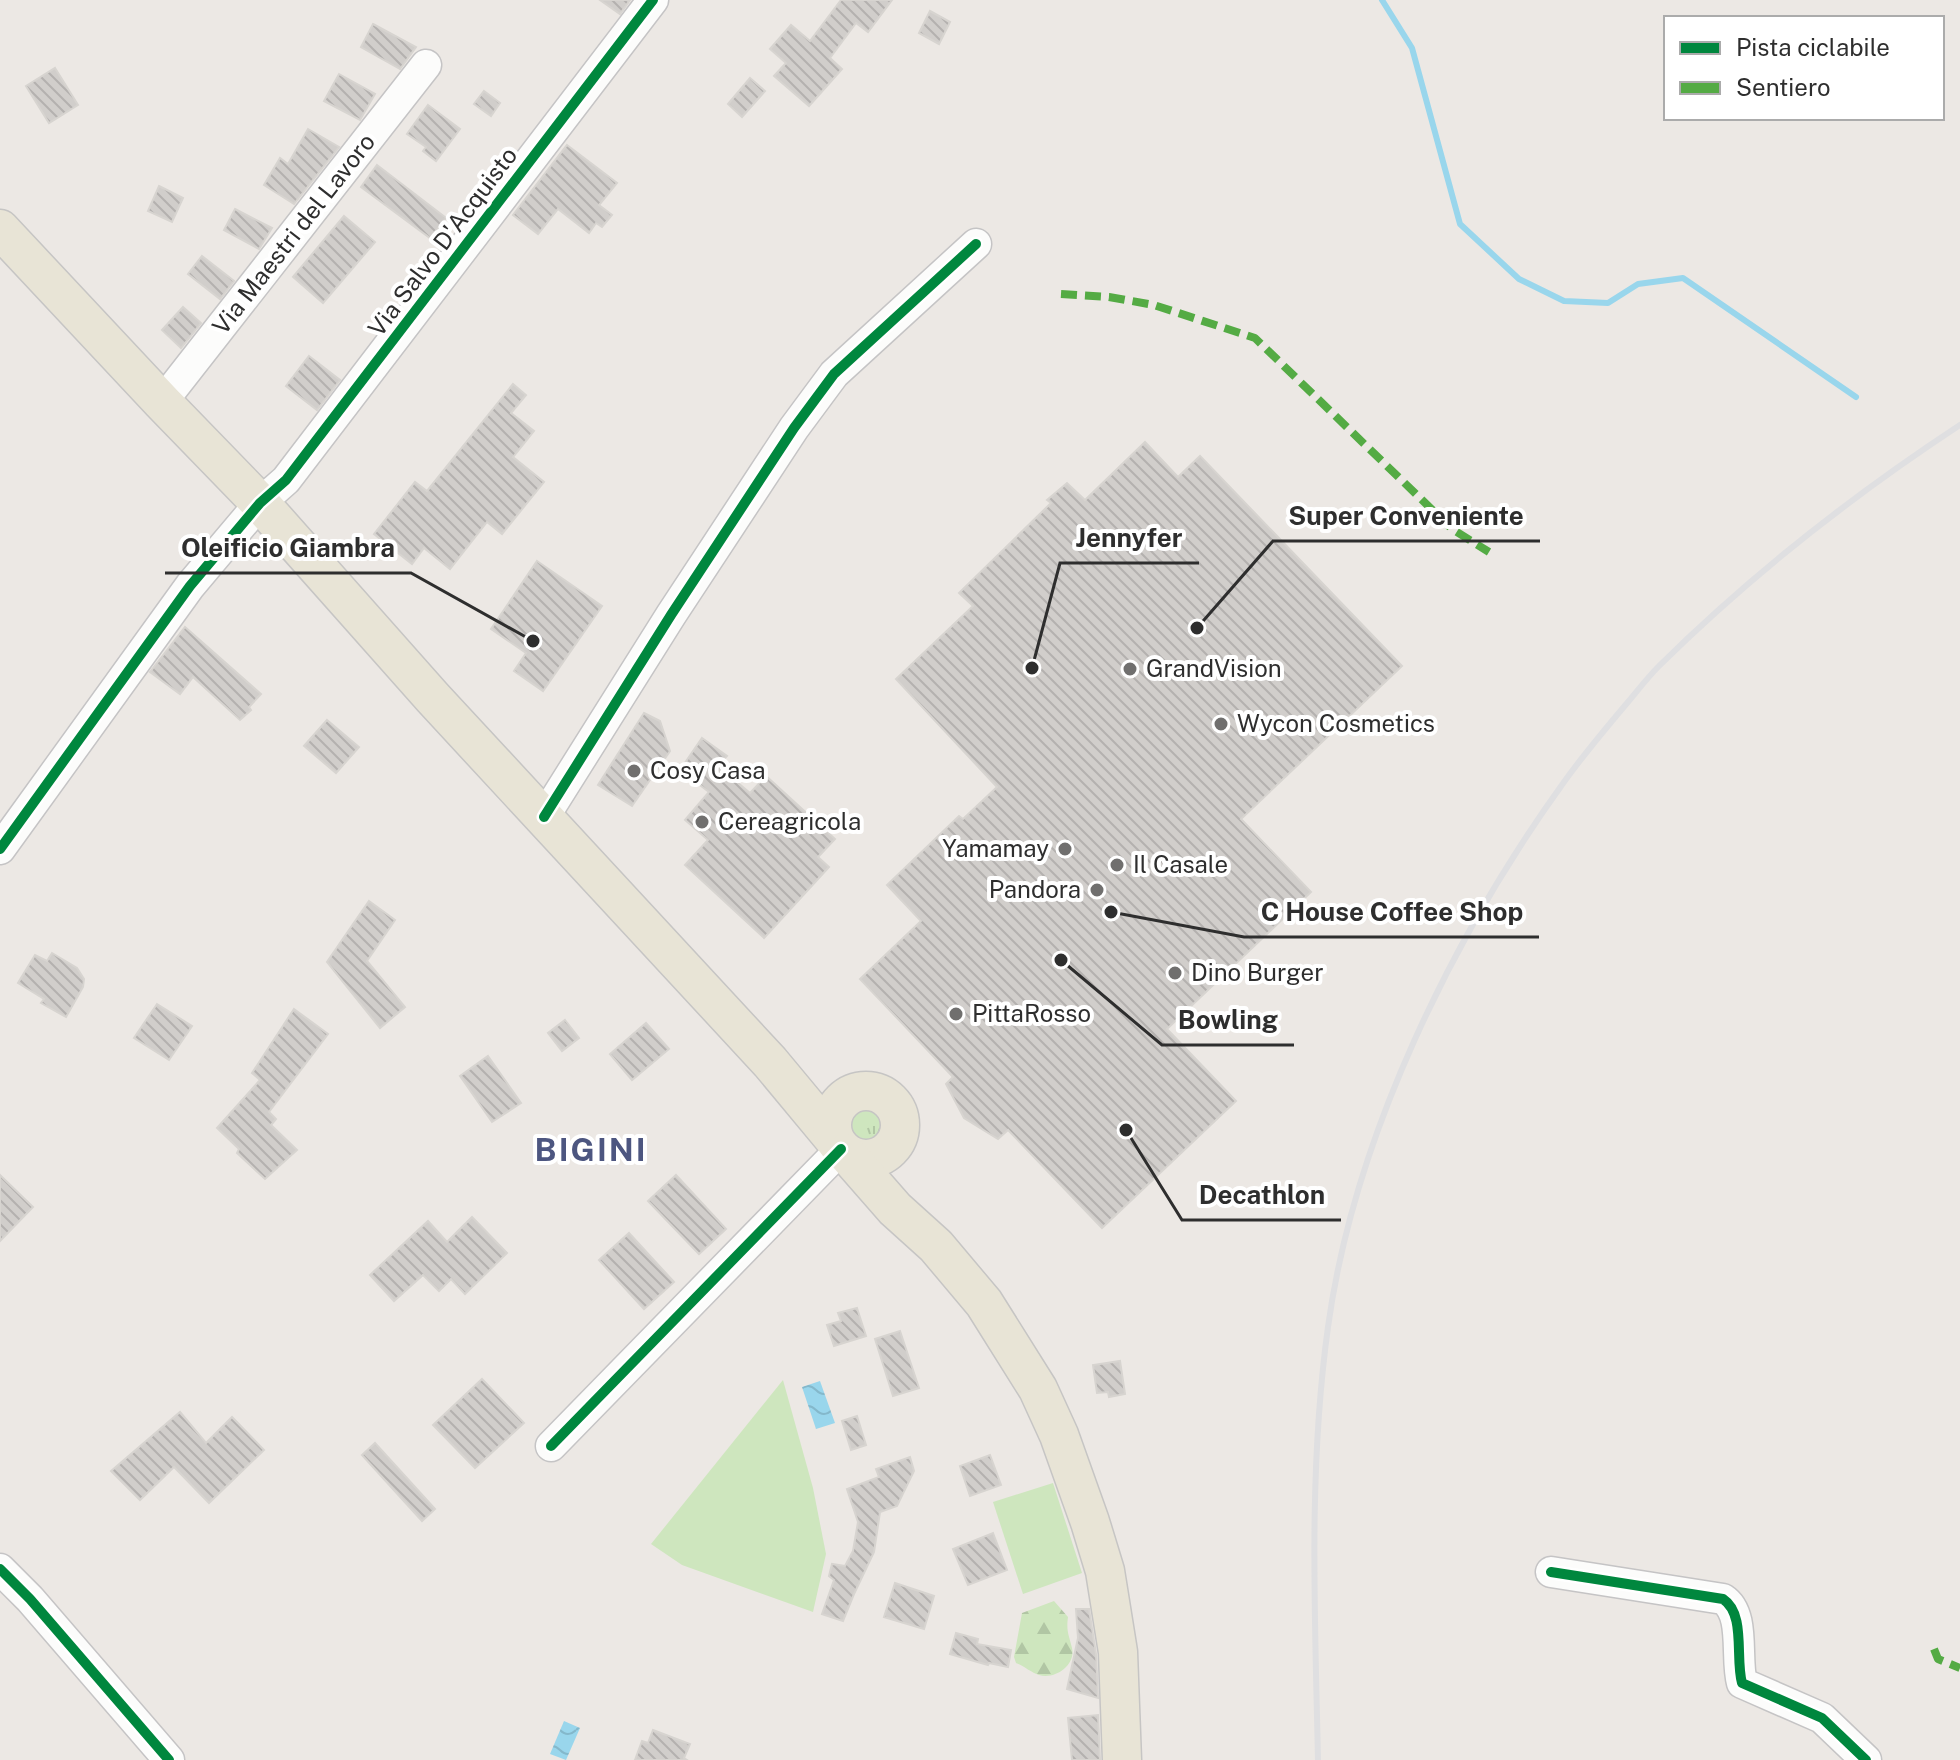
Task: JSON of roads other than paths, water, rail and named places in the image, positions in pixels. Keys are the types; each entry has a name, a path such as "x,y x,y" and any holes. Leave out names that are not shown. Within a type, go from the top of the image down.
{"main road":[{"path":"0,229 260,503 433,698 770,1062 895,1209 936,1246 984,1303 1038,1389 1059,1435 1090,1522 1108,1586 1118,1652 1122,1760"},
{"path":"770,1062 800,1081 846,1097"},
{"path":"898,1139 885,1154 875,1158 855,1158 840,1147 832,1128 837,1105 859,1091 870,1091 889,1099 897,1108 900,1120 898,1139 908,1198 936,1246"}],"street":[{"name":"Via Salvo D'Acquisto","path":"0,849 190,586 260,503 286,480 653,0"},
{"name":"Via Maestri del Lavoro","path":"162,402 426,65"},
{"path":"544,817 679,603 794,428 834,374 976,244"},
{"path":"551,1446 840,1147"},
{"path":"0,1569 30,1599 169,1760"},
{"path":"1551,1572 1723,1599 1731,1604 1737,1617 1742,1683 1822,1718 1866,1760"}],"water":[{"path":"820,1381 835,1423 816,1429 802,1387"},
{"path":"564,1721 580,1728 566,1760 550,1754"}],"waterway":[{"path":"1382,0 1412,48 1460,224 1519,279 1564,301 1608,303 1638,284 1683,278 1856,397"}],"railway":[{"path":"1318,1760 1315,1489 1328,1327 1341,1255 1360,1183 1414,1041 1447,972 1484,905 1564,782 1651,675 1766,568 1880,480 1960,425"}],"place":[{"name":"Super Conveniente","path":"1197,628"},
{"name":"Oleificio Giambra","path":"533,641"},
{"name":"Jennyfer","path":"1032,668"},
{"name":"GrandVision","path":"1130,669"},
{"name":"Wycon Cosmetics","path":"1221,724"},
{"name":"Cosy Casa","path":"634,771"},
{"name":"Cereagricola","path":"702,822"},
{"name":"Yamamay","path":"1065,849"},
{"name":"Il Casale","path":"1117,865"},
{"name":"Pandora","path":"1097,890"},
{"name":"C House Coffee Shop","path":"1111,912"},
{"name":"Bowling","path":"1061,960"},
{"name":"Dino Burger","path":"1175,973"},
{"name":"PittaRosso","path":"956,1014"},
{"name":"Decathlon","path":"1126,1130"}],"district":[{"name":"BIGINI","path":"591,1150"}]}
